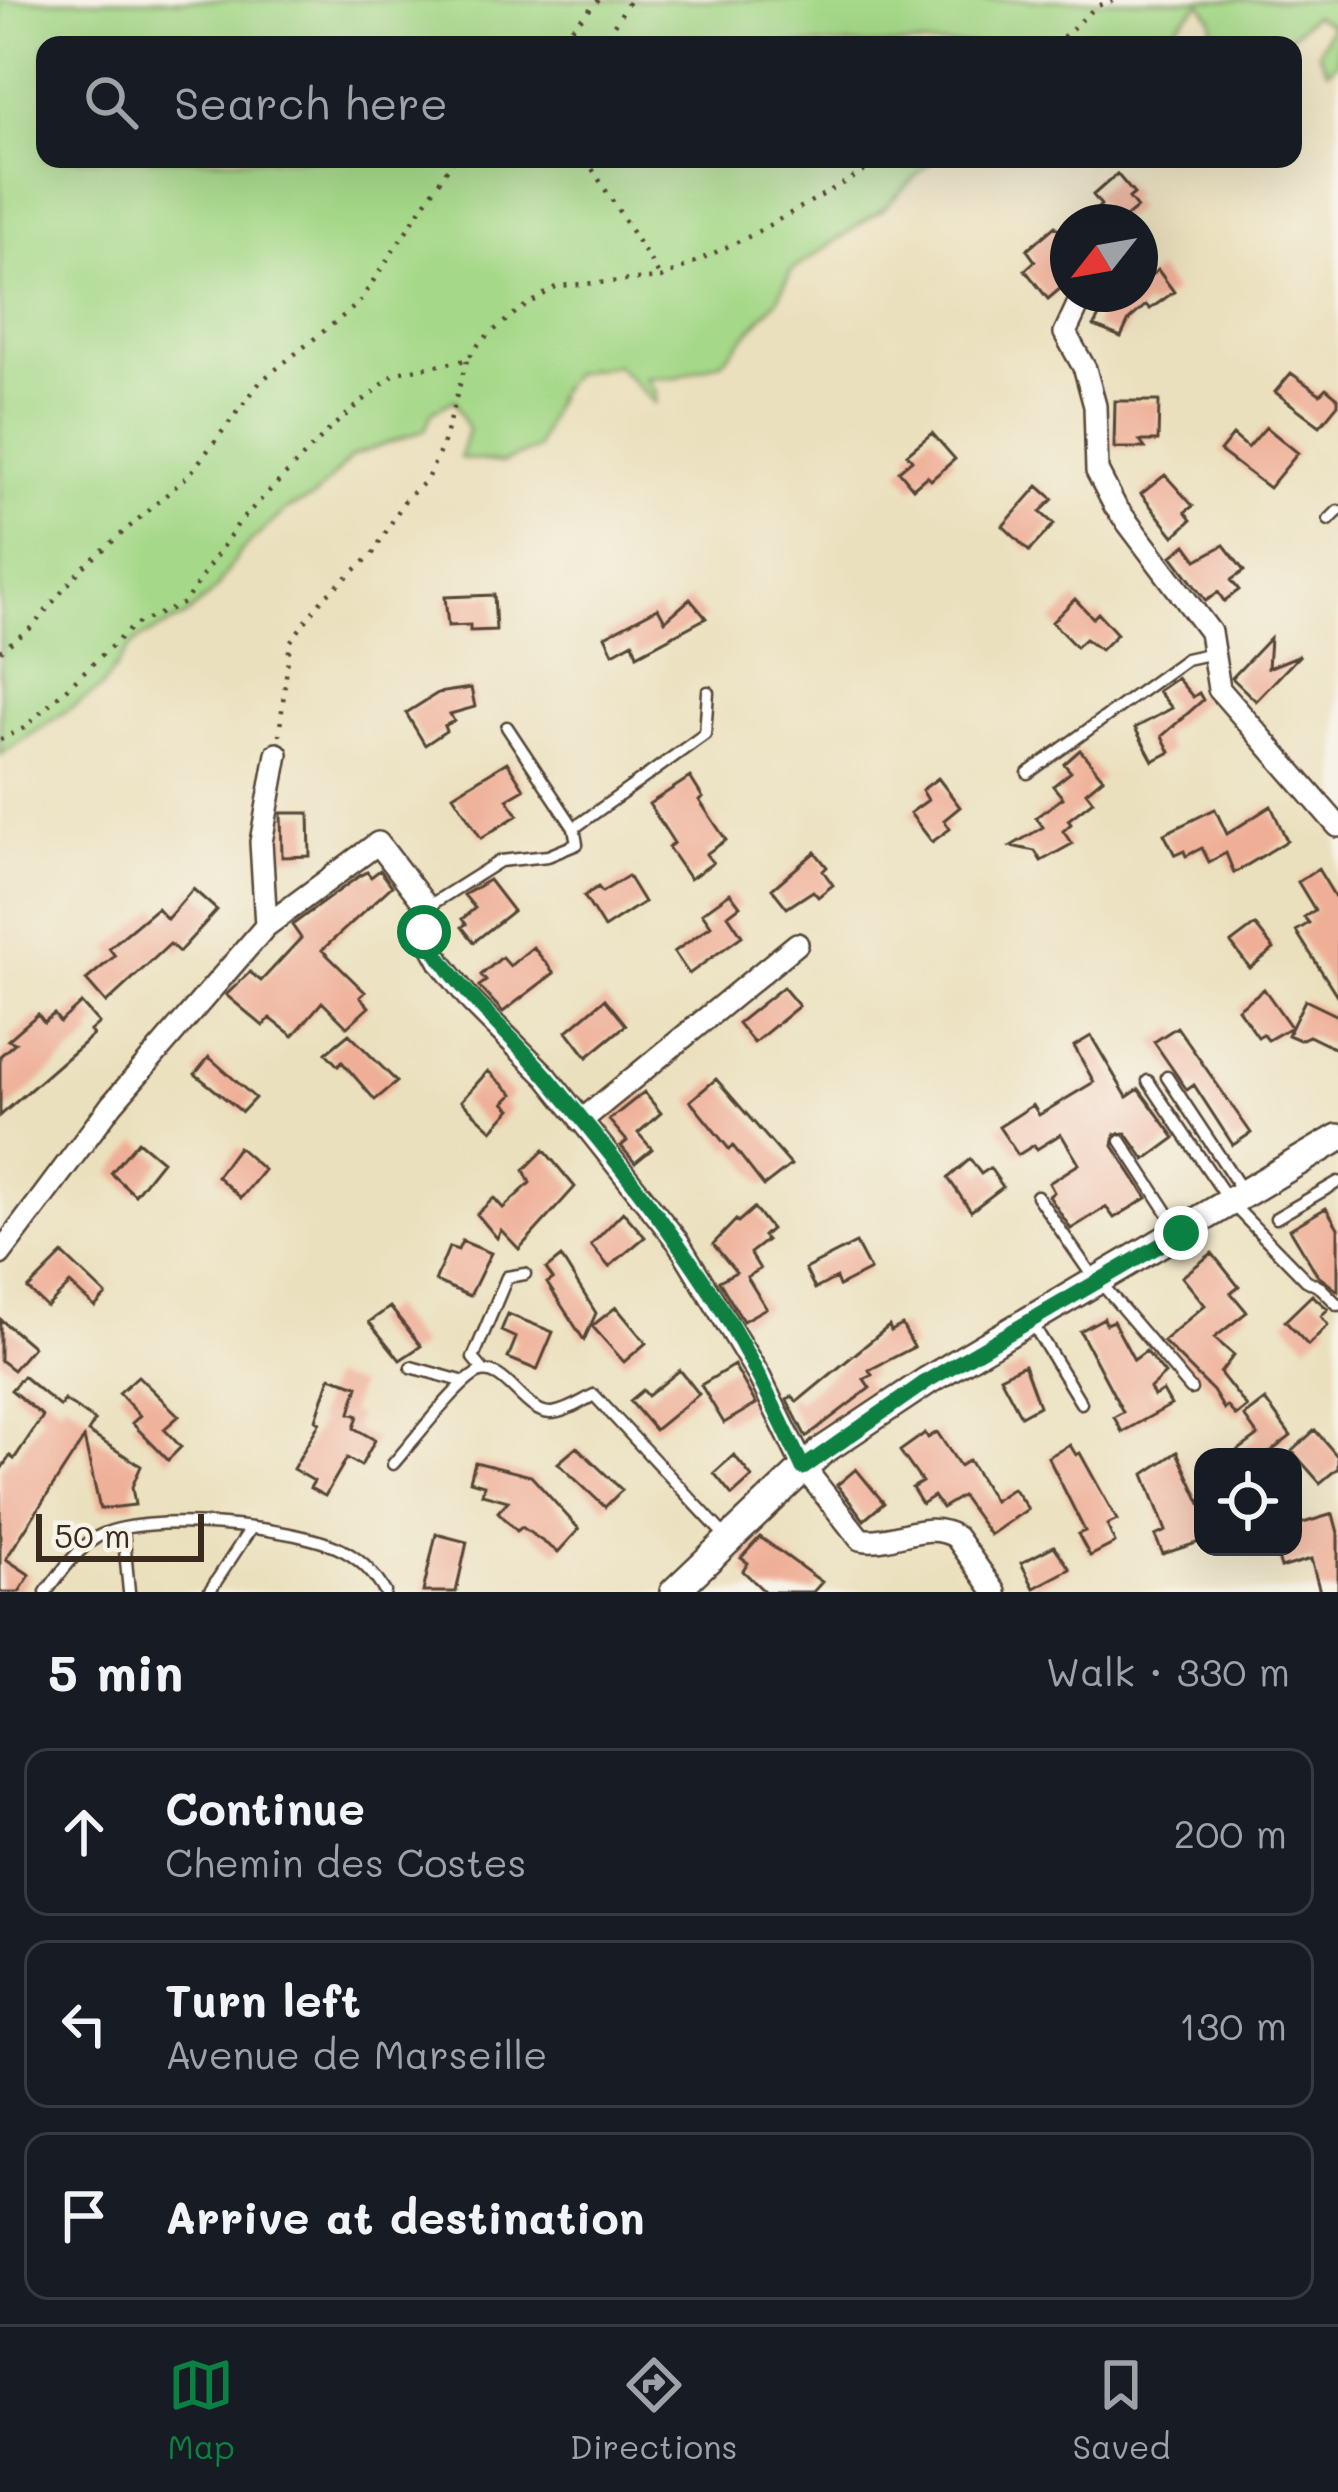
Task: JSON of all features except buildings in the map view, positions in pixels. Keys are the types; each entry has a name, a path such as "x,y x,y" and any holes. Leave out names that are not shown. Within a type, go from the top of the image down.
{"street":[{"path":"1075,312 1065,333 1085,369 1095,406 1097,471 1115,506 1210,632 1219,689 1338,826"},
{"path":"266,926 261,842 277,754"},
{"path":"0,1254 112,1104 266,926 378,843 427,907 424,932 441,963 547,1077 678,1242 721,1308 803,1468 860,1539 872,1542 910,1532 948,1532 995,1592"},
{"path":"581,1121 797,944"},
{"path":"686,1585 803,1468 927,1381 1338,1138"}],"lane":[{"path":"1028,773 1186,659 1213,652"},
{"path":"574,828 705,734 708,692"},
{"path":"427,907 500,861 548,856 577,844 574,828 507,727"},
{"path":"1167,1077 1237,1198"},
{"path":"1148,1082 1306,1280 1338,1305"},
{"path":"1121,1141 1181,1233"},
{"path":"1276,1218 1338,1182"},
{"path":"1037,1196 1098,1281 1191,1389"},
{"path":"524,1274 507,1276 473,1358 535,1408 550,1413 594,1395 728,1539"},
{"path":"1030,1321 1081,1402"},
{"path":"411,1367 464,1382"},
{"path":"393,1464 464,1382 483,1370"},
{"path":"46,1592 96,1538 146,1523 251,1528 334,1546 356,1559 385,1592"},
{"path":"209,1592 251,1528"},
{"path":"123,1529 129,1592"}],"path":[{"path":"564,36 599,0"},
{"path":"607,36 629,0"},
{"path":"1064,36 1097,6 1115,0"},
{"path":"0,651 32,627 81,569 190,475 261,381 358,304 448,168"},
{"path":"592,168 661,278"},
{"path":"277,754 290,642 324,597 372,555 405,500 426,481 441,449 467,360 494,331 557,286 661,278 749,236 870,168"},
{"path":"0,740 24,728 134,625 184,603 240,521 333,426 396,374 467,360"}],"green space":[{"path":"0,0 1338,0 1338,62 1328,71 1318,53 1331,25 1313,16 1290,36 1213,36 1212,19 1201,3 1165,36 36,36 36,168 924,168 884,208 791,271 778,299 723,361 675,378 646,378 656,392 655,403 616,365 574,373 557,393 537,448 502,463 460,458 468,430 455,400 432,412 425,430 352,456 314,497 287,509 240,552 216,589 186,616 141,638 101,688 0,755"}],"route":[{"path":"424,932 441,963 471,1000 547,1077 678,1242 759,1376 803,1468 927,1381 1181,1233"}]}
